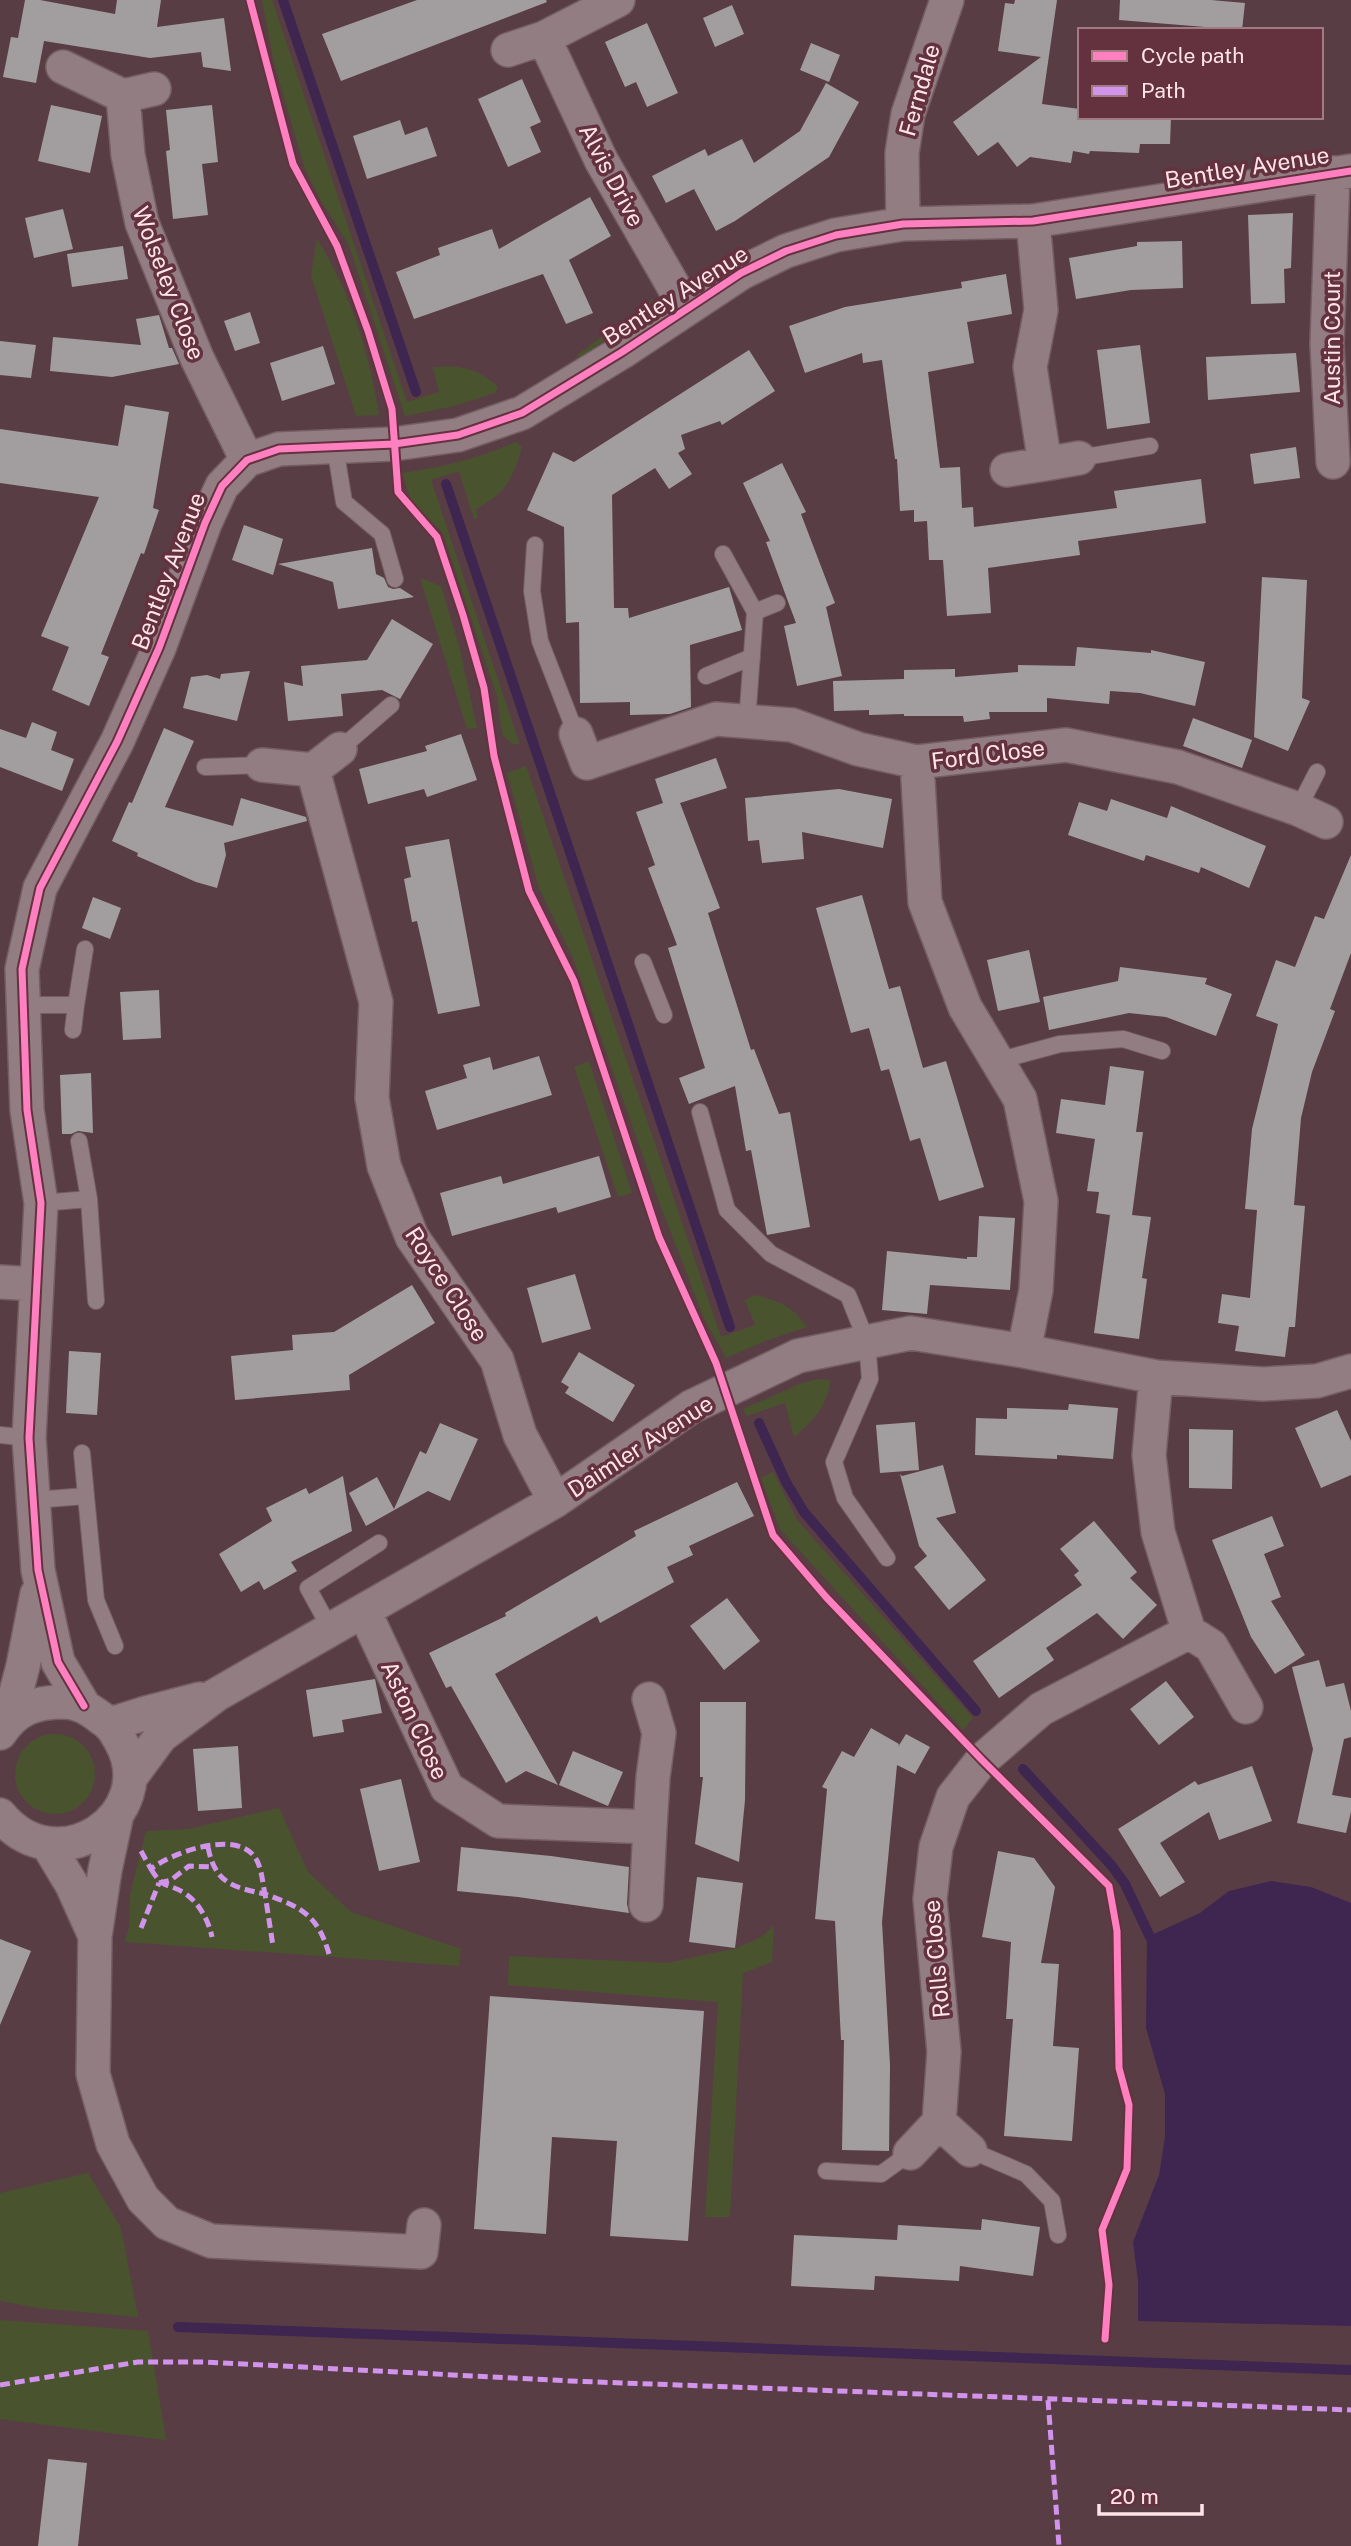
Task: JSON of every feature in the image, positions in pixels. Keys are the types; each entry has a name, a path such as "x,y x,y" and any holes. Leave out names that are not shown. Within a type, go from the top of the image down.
{"street":[{"path":"508,50 544,38 618,0"},
{"name":"Ferndale","path":"903,224 902,153 908,114 947,0"},
{"name":"Alvis Drive","path":"544,38 601,160 686,308"},
{"name":"Wolseley Close","path":"63,67 139,92 128,155 142,223 197,358 247,460"},
{"name":"Bentley Avenue","path":"84,1706 58,1662 40,1581 34,1500 14,1437 36,1284 41,1203 27,1110 22,969 40,888 117,742 159,648 205,523 222,486 247,460 279,449 394,444 458,435 522,413 622,352 741,273 786,251 836,235 903,224 1032,220 1342,172"},
{"name":"Austin Court","path":"1333,462 1328,344 1342,172"},
{"path":"1032,220 1041,310 1030,367 1045,464"},
{"path":"1007,470 1079,458"},
{"name":"Ford Close","path":"576,734 587,763 716,719 792,725 858,748 917,762 1066,745 1178,767 1312,816"},
{"path":"262,765 313,771 340,749"},
{"path":"917,762 925,902 965,1007 1020,1099 1041,1201 1036,1290 1024,1351"},
{"name":"Royce Close","path":"313,771 376,1002 372,1098 384,1166 412,1237 497,1360 520,1435 555,1501"},
{"path":"0,1282 36,1284"},
{"name":"Daimler Avenue","path":"130,1778 161,1736 216,1695 555,1501 691,1407 798,1356 911,1333 1024,1351 1156,1377 1263,1384 1317,1381 1351,1371"},
{"path":"1156,1377 1149,1455 1158,1532 1189,1632 1211,1646 1246,1707"},
{"name":"Bentley Avenue","path":"4,1726 23,1666 40,1581"},
{"name":"Aston Close","path":"364,1611 447,1788 498,1821 650,1827"},
{"name":"Rolls Close","path":"939,2122 944,2052 930,1899 936,1847 953,1797 982,1760 1041,1709 1189,1632"},
{"name":"Daimler Avenue","path":"111,1724 216,1695"},
{"path":"646,1905 653,1777 659,1733 649,1699"},
{"path":"4,1726 30,1706 45,1702 70,1702 84,1706 111,1724 127,1754 130,1778 124,1802 117,1814 95,1936 93,2074 113,2144 143,2199 167,2223 211,2241 421,2252 424,2225"},
{"path":"3,1823 24,1837 47,1845 65,1845 89,1838 117,1814"},
{"path":"47,1845 72,1885 95,1936"},
{"path":"909,2153 939,2122 970,2150"}],"lane":[{"path":"1079,458 1150,446"},
{"path":"335,447 344,502 382,534 395,579"},
{"path":"535,545 533,591 540,641 576,734"},
{"path":"723,554 755,612 747,722"},
{"path":"755,612 777,603"},
{"path":"706,676 752,657"},
{"path":"340,749 391,705"},
{"path":"205,767 262,765"},
{"name":"Ford Close","path":"1312,816 1317,772"},
{"path":"73,1030 85,948"},
{"path":"643,962 664,1016"},
{"path":"22,1005 76,1005"},
{"path":"997,1061 1060,1044 1123,1039 1162,1051"},
{"path":"700,1112 727,1210 771,1254 848,1296 867,1342 870,1379 834,1462 845,1497 887,1558"},
{"path":"79,1141 89,1199 96,1301"},
{"path":"41,1203 89,1199"},
{"path":"82,1453 96,1600 115,1646"},
{"path":"34,1500 86,1496"},
{"path":"331,1630 308,1588 379,1543"},
{"path":"970,2150 1026,2174 1052,2201 1058,2235"},
{"path":"826,2171 880,2174 909,2153"}],"green space":[{"path":"262,0 272,0 407,402 439,392 433,367 460,367 476,372 498,387 495,393 454,406 405,416 349,245 305,169 274,63"},
{"path":"317,239 339,280 357,324 379,415 356,416 311,275"},
{"path":"653,299 655,303 647,311 580,358 577,355"},
{"path":"516,442 522,447 507,484 495,497 476,509 478,518 474,519 459,471 431,480 520,745 511,743 502,734 497,696 443,533 411,500 402,473 460,462"},
{"path":"420,578 441,586 460,650 477,728 467,729"},
{"path":"526,766 721,1337 755,1325 745,1300 755,1295 785,1305 807,1327 726,1358 704,1318 661,1207 573,958 539,888 507,773"},
{"path":"589,1061 632,1193 618,1197 574,1067"},
{"path":"819,1379 830,1380 823,1405 794,1437 785,1403 747,1416 743,1409 802,1383"},
{"path":"773,1472 797,1520 973,1718 963,1730 780,1529 761,1478"},
{"path":"47,1734 63,1734 84,1745 95,1766 95,1782 84,1803 63,1814 47,1814 33,1808 21,1796 15,1782 15,1766 21,1752 33,1740"},
{"path":"279,1808 308,1872 351,1912 461,1949 459,1966 125,1942 129,1927 130,1895 146,1831 189,1829"},
{"path":"774,1925 772,1962 743,1973 730,2217 705,2217 718,2002 508,1985 509,1956 667,1963 737,1948 763,1936"},
{"path":"88,2173 121,2228 138,2317 39,2308 0,2301 0,2193"},
{"path":"0,2320 148,2331 166,2440 0,2419"}],"shaded area":[{"path":"1271,1881 1311,1887 1351,1903 1351,2326 1138,2321 1138,2281 1133,2242 1159,2175 1165,2137 1165,2094 1146,2028 1147,1937 1200,1913 1229,1891"}],"building":[{"path":"25,0 40,0 115,14 117,0 161,0 157,27 224,18 231,71 203,67 201,52 150,58 44,41 36,83 3,77 11,37 18,38"},
{"path":"417,0 547,2 341,81 322,34"},
{"path":"1015,0 1057,0 1042,104 1078,109 1078,119 1171,119 1170,144 1140,144 1139,153 1090,151 1089,154 1073,151 1071,163 1030,157 1017,167 998,142 978,156 953,122 1041,57 998,51 1005,3 1014,4"},
{"path":"1120,0 1211,0 1245,3 1242,28 1119,20"},
{"path":"732,5 744,34 715,47 703,18"},
{"path":"647,23 678,93 647,107 636,82 625,87 605,42"},
{"path":"811,43 840,55 829,82 800,70"},
{"path":"522,79 541,122 530,127 541,152 508,167 478,99"},
{"path":"826,83 859,102 829,157 716,231 694,189 666,203 652,176 705,149 708,156 742,139 754,163 800,131"},
{"path":"51,105 102,116 90,173 38,161"},
{"path":"212,105 218,162 202,164 208,215 173,219 166,151 170,150 166,110"},
{"path":"400,120 405,135 427,127 437,156 367,179 353,136"},
{"path":"590,197 611,236 569,260 593,313 566,324 543,274 414,319 396,272 440,255 438,248 492,229 499,249"},
{"path":"63,209 73,249 34,258 25,218"},
{"path":"1293,213 1291,268 1284,269 1285,303 1251,304 1248,215"},
{"path":"1182,241 1183,288 1131,290 1076,299 1069,258 1137,246 1137,242"},
{"path":"123,246 128,279 72,287 67,254"},
{"path":"1006,274 1012,314 967,322 974,363 928,372 940,468 960,467 962,508 973,507 974,527 1117,508 1114,491 1201,479 1206,523 1078,541 1080,555 988,568 991,613 947,616 943,560 929,560 927,521 914,522 914,510 900,511 897,459 882,360 863,363 862,353 805,373 789,326 845,307 962,288 961,282"},
{"path":"250,312 260,343 235,351 224,321"},
{"path":"159,315 169,348 172,348 179,364 112,377 50,371 53,337 141,345 136,319"},
{"path":"0,341 36,345 31,378 0,375"},
{"path":"1140,345 1150,423 1107,429 1097,350"},
{"path":"323,346 335,384 282,401 270,363"},
{"path":"749,350 775,391 722,425 720,421 681,435 685,449 678,453 692,474 669,489 655,468 612,495 614,608 628,608 629,618 729,587 742,630 690,645 691,707 670,714 630,715 630,702 580,703 579,622 566,623 564,527 527,510 553,452 574,462"},
{"path":"1296,353 1300,392 1208,400 1206,357"},
{"path":"125,405 169,412 153,508 159,510 144,554 141,553 101,654 109,657 89,706 52,690 69,647 41,636 99,497 0,483 0,429 118,446"},
{"path":"1296,447 1300,478 1254,484 1250,454"},
{"path":"782,463 806,512 801,514 835,603 826,607 842,676 797,686 784,626 796,623 766,542 770,541 743,483"},
{"path":"244,525 283,539 273,575 232,560"},
{"path":"372,548 376,574 384,578 388,587 400,588 414,597 338,609 333,582 278,564"},
{"path":"1262,577 1307,580 1302,698 1310,701 1288,751 1254,737"},
{"path":"392,619 433,644 400,699 382,690 341,694 343,716 288,721 284,682 303,686 301,666 367,660"},
{"path":"1077,647 1151,653 1151,650 1205,662 1195,706 1140,693 1110,691 1109,704 1047,698 1047,712 989,712 990,719 964,722 963,716 869,715 869,710 834,711 833,681 904,679 904,670 955,669 955,677 1018,672 1018,665 1075,666"},
{"path":"250,671 237,721 183,708 191,677 207,675 220,679 221,674"},
{"path":"1193,718 1252,740 1242,768 1183,746"},
{"path":"32,722 57,732 51,750 74,759 62,791 0,767 0,729 26,738"},
{"path":"164,728 194,741 165,807 233,826 241,798 306,817 307,821 224,843 226,855 217,888 196,882 137,856 138,853 112,841 129,802 132,803"},
{"path":"461,734 477,780 427,797 424,789 368,804 359,769 427,751 425,746"},
{"path":"716,758 727,788 680,803 720,908 708,913 751,1050 754,1049 779,1114 790,1112 810,1227 767,1235 751,1150 746,1151 735,1086 689,1104 679,1078 705,1068 668,948 677,945 648,868 655,865 636,812 663,803 655,779"},
{"path":"839,789 892,799 883,848 802,832 804,859 762,863 759,840 748,841 745,798"},
{"path":"1111,799 1167,818 1171,806 1266,846 1249,888 1201,867 1199,873 1146,855 1144,861 1068,835 1079,802 1107,811"},
{"path":"449,839 480,1006 438,1014 417,921 412,922 404,879 411,877 405,847"},
{"path":"1351,855 1351,953 1330,1009 1335,1011 1312,1072 1301,1118 1294,1205 1305,1206 1295,1327 1289,1327 1285,1357 1235,1351 1239,1326 1218,1323 1222,1294 1250,1298 1257,1210 1245,1209 1252,1129 1278,1024 1256,1016 1276,960 1295,967 1315,916 1324,919"},
{"path":"862,895 889,989 900,986 923,1068 946,1061 984,1187 939,1201 920,1138 910,1141 889,1069 881,1071 869,1028 851,1033 816,908"},
{"path":"93,897 121,908 110,939 82,928"},
{"path":"1029,950 1040,1002 998,1011 987,960"},
{"path":"1120,967 1207,978 1205,984 1232,994 1216,1036 1166,1017 1129,1013 1049,1030 1043,997 1118,981"},
{"path":"159,990 161,1038 123,1040 120,992"},
{"path":"539,1056 552,1095 437,1130 425,1091 467,1078 463,1065 490,1057 493,1070"},
{"path":"1110,1066 1144,1071 1136,1132 1143,1132 1132,1215 1151,1217 1142,1278 1147,1279 1139,1339 1094,1333 1110,1215 1096,1213 1099,1192 1087,1191 1095,1139 1056,1133 1061,1099 1105,1105"},
{"path":"91,1073 93,1133 78,1131 62,1134 60,1075"},
{"path":"599,1156 611,1197 558,1213 556,1207 452,1236 440,1193 501,1176 503,1184"},
{"path":"979,1216 1015,1218 1010,1290 930,1285 927,1314 882,1310 887,1251 967,1259 977,1257"},
{"path":"575,1274 591,1329 542,1343 527,1288"},
{"path":"412,1285 435,1323 349,1375 350,1390 235,1400 231,1356 293,1350 292,1335 334,1332"},
{"path":"69,1351 101,1353 97,1415 66,1413"},
{"path":"579,1352 635,1385 613,1422 565,1393 569,1387 561,1382"},
{"path":"1069,1404 1118,1408 1113,1459 1057,1455 1057,1459 975,1455 976,1418 1007,1419 1007,1408 1068,1410"},
{"path":"1337,1410 1351,1441 1351,1475 1321,1488 1295,1428"},
{"path":"915,1422 919,1470 880,1473 876,1425"},
{"path":"440,1423 478,1439 450,1501 428,1491 366,1526 349,1493 377,1477 394,1509 420,1451 426,1454"},
{"path":"1189,1429 1233,1430 1232,1489 1189,1488"},
{"path":"943,1465 956,1513 936,1518 986,1580 949,1610 914,1567 927,1556 919,1546 900,1474 902,1476"},
{"path":"343,1476 352,1531 291,1562 297,1571 264,1590 259,1581 241,1592 219,1554 272,1521 266,1508 306,1488 309,1494"},
{"path":"737,1482 754,1516 689,1546 693,1555 667,1567 674,1582 600,1623 597,1616 495,1674 558,1785 526,1771 506,1783 451,1686 446,1688 429,1653 506,1616 505,1613 636,1536 634,1531"},
{"path":"1272,1516 1284,1546 1264,1554 1281,1597 1271,1601 1305,1655 1275,1674 1251,1637 1212,1540"},
{"path":"1094,1521 1137,1572 1130,1578 1157,1605 1123,1639 1097,1613 1046,1648 1054,1660 999,1698 973,1661 1082,1585 1074,1575 1079,1571 1060,1549"},
{"path":"727,1598 760,1641 724,1670 690,1626"},
{"path":"1319,1660 1326,1687 1344,1683 1351,1711 1351,1737 1344,1739 1332,1795 1351,1798 1346,1833 1297,1823 1313,1749 1292,1667"},
{"path":"375,1679 382,1713 342,1720 344,1732 313,1737 306,1690"},
{"path":"1166,1681 1194,1717 1159,1745 1130,1709"},
{"path":"700,1702 746,1702 745,1800 739,1862 695,1844 703,1777 700,1777"},
{"path":"871,1728 899,1744 898,1747 906,1734 930,1747 915,1774 897,1765 882,1922 890,2065 889,2151 842,2150 844,2040 841,2040 835,1921 815,1919 827,1789 822,1787 842,1751 854,1757"},
{"path":"238,1746 242,1808 198,1811 193,1749"},
{"path":"573,1751 623,1772 608,1806 559,1785"},
{"path":"1252,1766 1272,1821 1219,1840 1209,1812 1160,1843 1185,1882 1160,1897 1118,1829 1195,1781 1198,1785"},
{"path":"401,1779 420,1862 379,1871 360,1789"},
{"path":"461,1847 629,1867 629,1913 457,1891"},
{"path":"998,1851 1034,1858 1055,1887 1041,1963 1059,1964 1053,2046 1079,2048 1072,2141 1004,2136 1013,2019 1006,2019 1011,1942 982,1937"},
{"path":"697,1877 743,1883 735,1948 689,1942"},
{"path":"0,1939 31,1951 0,2025"},
{"path":"490,1996 704,2011 688,2241 610,2236 617,2141 552,2137 546,2234 474,2229"},
{"path":"982,2219 1040,2227 1033,2276 960,2266 959,2281 875,2276 874,2290 791,2286 794,2235 897,2240 898,2225 981,2230"},
{"path":"48,2459 87,2463 78,2546 38,2546"}],"waterway":[{"path":"283,0 416,392"},
{"path":"446,484 730,1327"},
{"path":"759,1423 786,1482 804,1512 976,1711"},
{"path":"1023,1769 1112,1866 1125,1884 1151,1939"},
{"path":"178,2327 1351,2370"}],"marked path":[{"path":"141,1851 151,1869 173,1857 202,1847 218,1844 245,1848 259,1864 265,1894 289,1903 306,1914 319,1930 329,1954"},
{"path":"208,1847 220,1876 234,1886 265,1894 273,1946"},
{"path":"159,1883 171,1880 189,1866 212,1867"},
{"path":"151,1869 163,1883 180,1890 196,1903 206,1919 212,1937"},
{"path":"141,1928 159,1883"},
{"path":"0,2385 138,2362 205,2362 570,2381 1351,2410"},
{"path":"1048,2400 1059,2546"}],"cycle path":[{"path":"250,0 293,164 337,246 368,331 392,409 398,492 437,537 463,615 484,688 494,756 529,891 574,981 659,1237 716,1363 773,1535 826,1597 982,1760 1109,1886 1117,1931 1119,2068 1129,2105 1127,2169 1102,2230 1109,2285 1105,2339"},
{"path":"84,1706 58,1662 38,1570 29,1438 41,1203 27,1110 22,969 40,888 117,742 159,648 205,523 222,486 247,460 279,449 394,444 458,435 522,413 622,352 741,273 786,251 836,235 903,224 1033,221 1351,171"}]}
